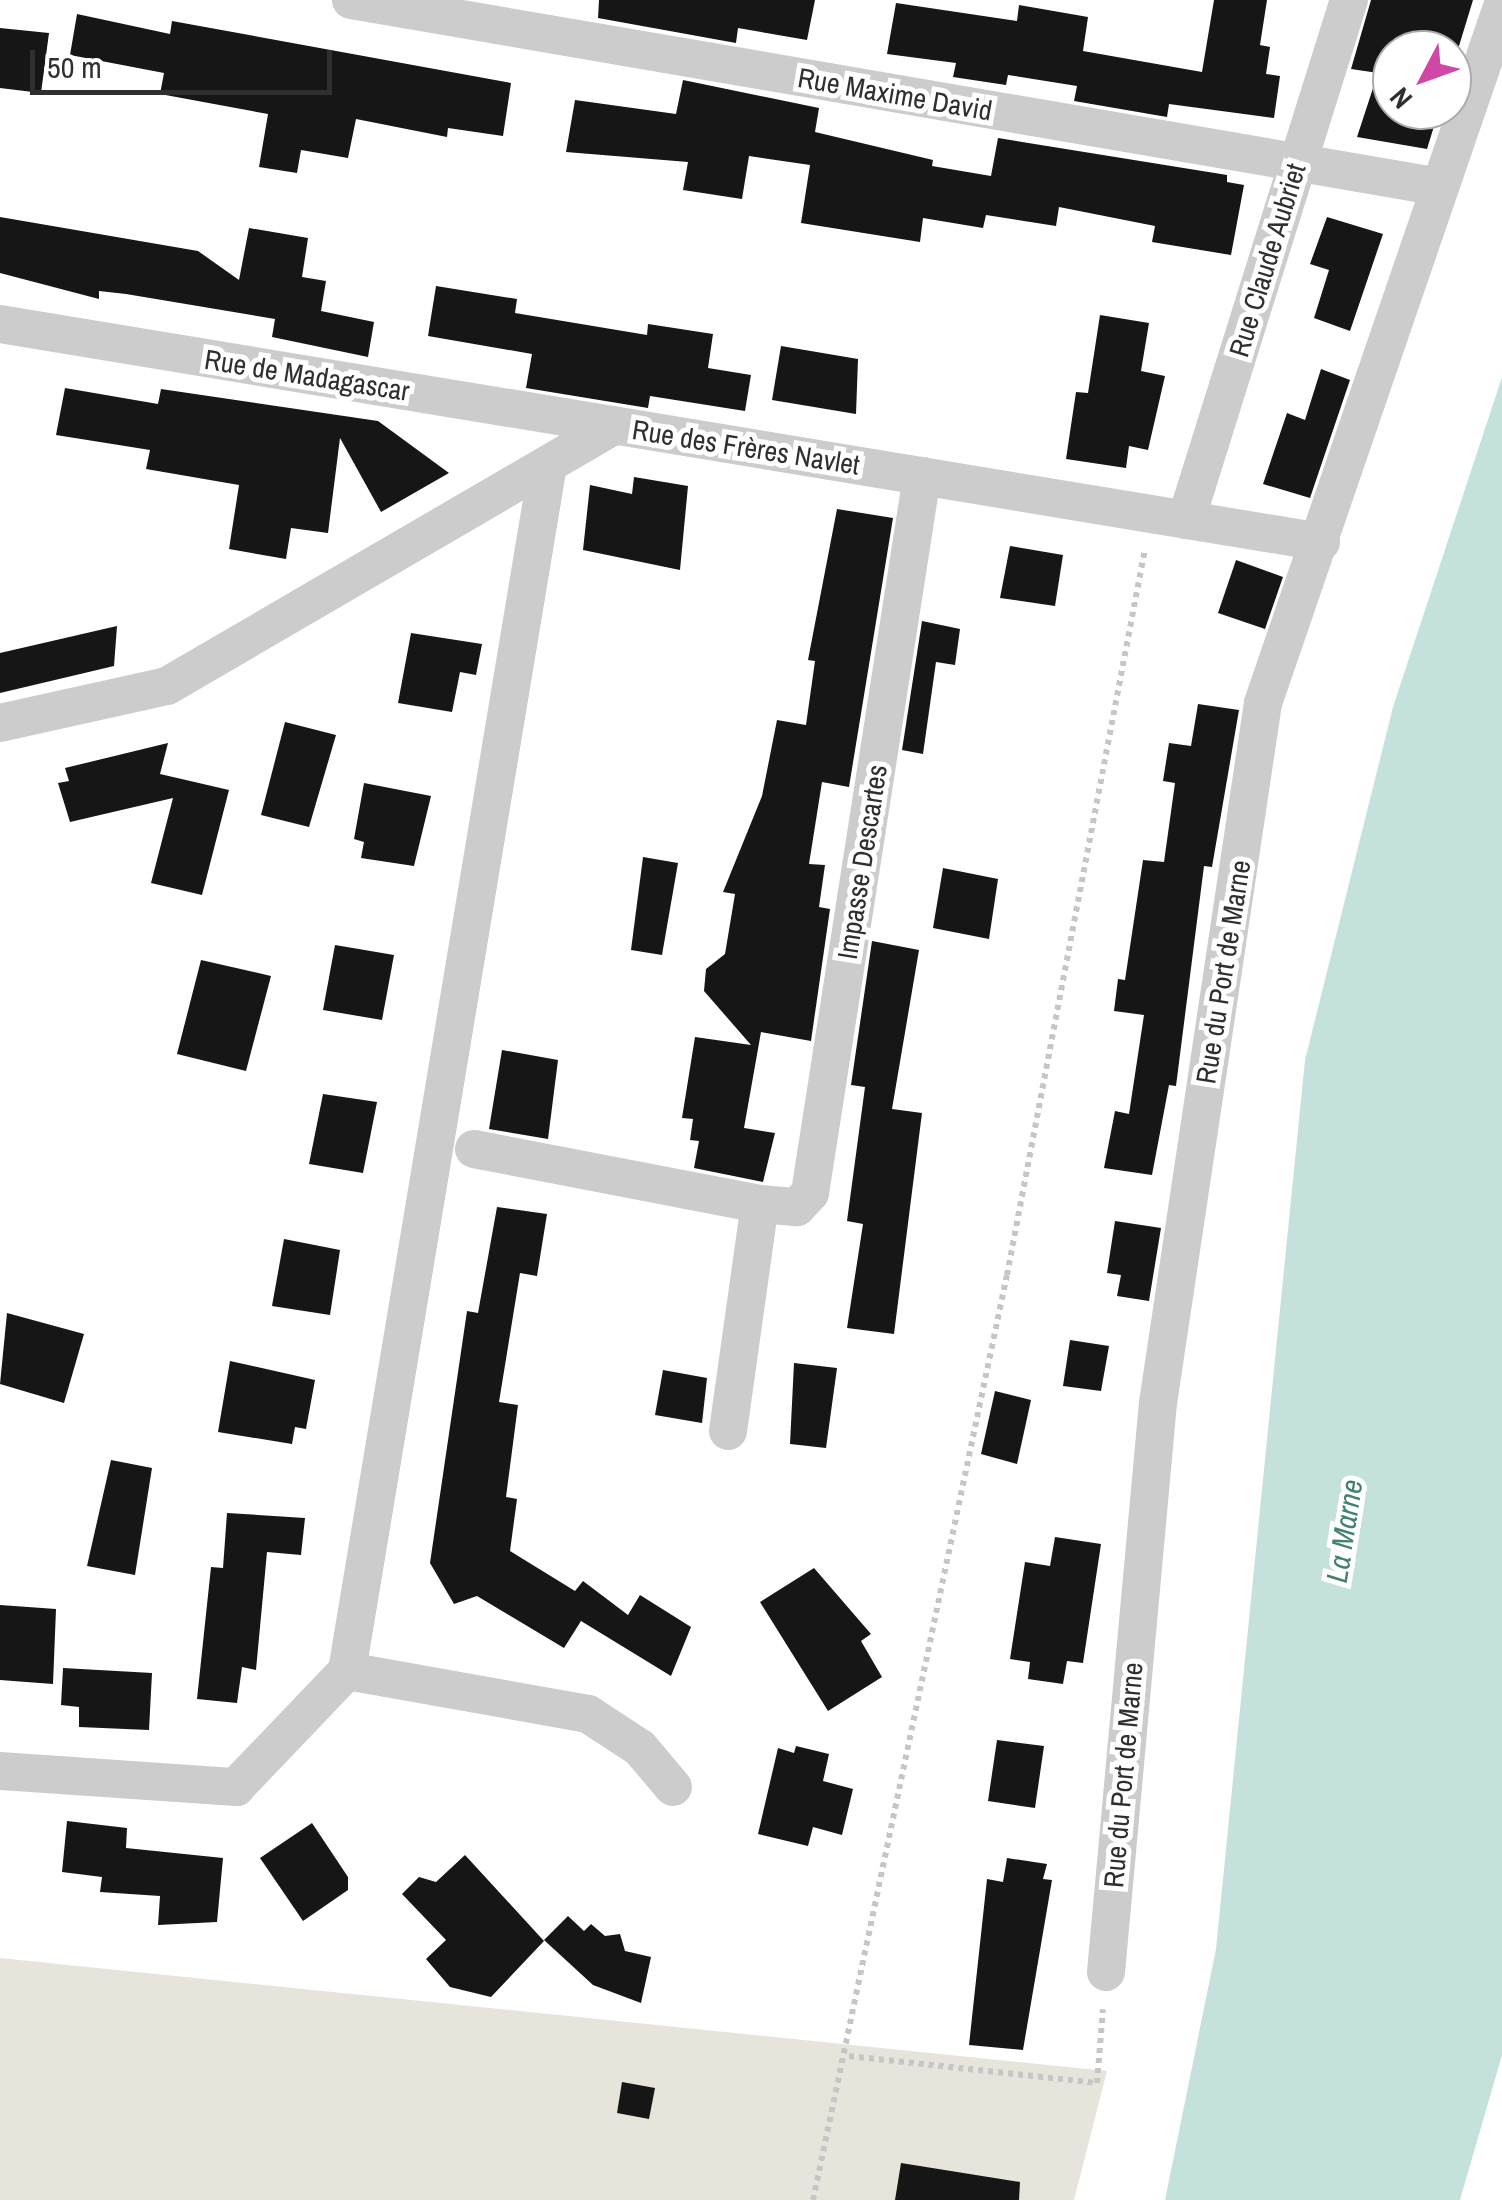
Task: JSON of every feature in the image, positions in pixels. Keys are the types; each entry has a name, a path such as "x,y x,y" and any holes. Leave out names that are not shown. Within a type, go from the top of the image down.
{"street":[{"name":"Rue Maxime David","path":"351,0 1440,188"},
{"name":"Rue Claude Aubriet","path":"1169,517 1297,163 1348,0"},
{"name":"Rue du Port de Marne","path":"1106,1972 1158,1402 1263,703 1502,8"},
{"name":"Rue de Madagascar","path":"0,324 615,426"},
{"name":"Rue des Frères Navlet","path":"0,722 167,686 615,426 1321,542"},
{"path":"0,1772 236,1788 347,1671 548,465"},
{"name":"Impasse Descartes","path":"474,1149 760,1204 796,1206 810,1193 922,476"},
{"path":"728,1431 760,1204"},
{"path":"347,1671 588,1714 640,1748 672,1786"}],"path":[{"path":"813,2200 849,2056 1169,517"},
{"path":"849,2056 1098,2083 1106,1972"}],"shaded area":[{"path":"0,1958 1107,2071 1074,2200 0,2200"}],"water":[{"name":"La Marne","path":"1502,377 1502,2055 1460,2200 1165,2200 1216,1949 1305,1060 1393,707"}],"building":[{"path":"599,0 815,0 807,40 738,28 736,43 598,18"},
{"path":"1214,0 1267,0 1260,45 1270,47 1266,74 1280,76 1274,118 1169,104 1167,117 1074,101 1077,86 1008,75 1006,85 953,77 956,63 887,54 896,3 1017,21 1019,5 1088,17 1083,51 1202,72"},
{"path":"1371,0 1473,0 1464,30 1372,30 1372,72 1351,69"},
{"path":"77,14 170,34 172,21 511,83 503,136 448,128 447,137 356,119 348,158 301,150 297,173 259,167 268,114 160,94 164,73 70,55"},
{"path":"0,28 49,33 41,93 0,88"},
{"path":"683,80 819,108 815,132 933,160 932,166 991,176 998,138 1227,175 1227,182 1244,185 1231,255 1152,242 1155,226 1059,207 1056,226 986,215 983,228 923,218 920,242 801,223 810,165 749,156 742,199 683,190 688,162 566,152 575,100 676,114"},
{"path":"1372,91 1372,130 1433,130 1427,149 1357,137"},
{"path":"0,217 198,251 239,280 249,228 308,238 302,277 326,281 321,311 374,322 368,357 272,337 275,319 126,294 99,291 99,299 0,273"},
{"path":"1327,217 1383,234 1350,331 1314,318 1329,270 1310,264"},
{"path":"436,286 517,299 515,313 647,335 648,324 713,334 708,368 751,375 745,411 650,396 648,408 526,388 532,354 428,336"},
{"path":"1100,315 1149,323 1141,371 1165,376 1148,450 1129,446 1126,468 1066,459 1076,392 1088,393"},
{"path":"781,346 858,359 856,414 772,400"},
{"path":"1321,369 1350,380 1310,498 1263,484 1287,413 1305,420"},
{"path":"65,388 158,404 161,389 378,421 449,473 381,512 340,438 328,533 291,528 286,559 229,549 239,485 146,469 150,450 56,435"},
{"path":"634,477 688,486 680,570 583,550 590,485 632,494"},
{"path":"837,509 893,518 849,787 822,782 809,864 825,865 819,907 830,909 811,1041 761,1032 744,1128 775,1133 763,1182 694,1168 699,1141 690,1140 693,1119 682,1118 695,1037 751,1045 704,991 706,969 725,954 735,894 723,892 762,796 777,720 806,725 815,661 808,660"},
{"path":"1010,546 1063,555 1055,606 1000,598"},
{"path":"1236,560 1283,577 1265,629 1218,613"},
{"path":"922,621 960,629 955,665 936,662 923,754 902,750"},
{"path":"117,626 114,666 0,693 0,653"},
{"path":"411,633 482,644 476,675 460,672 452,712 398,703"},
{"path":"1198,704 1239,710 1212,867 1204,866 1176,1086 1169,1085 1152,1175 1104,1168 1115,1111 1129,1114 1144,1015 1114,1011 1118,979 1125,980 1143,860 1164,862 1175,783 1163,781 1169,743 1191,746"},
{"path":"285,722 336,735 309,827 261,815"},
{"path":"168,743 160,774 229,790 202,895 151,883 173,798 70,822 58,783 69,781 65,768"},
{"path":"364,783 431,796 414,866 361,858 364,842 354,839"},
{"path":"643,857 678,863 662,955 631,950"},
{"path":"943,868 998,879 989,939 933,928"},
{"path":"872,941 919,950 892,1109 922,1113 894,1334 847,1328 863,1224 847,1221 865,1087 851,1085"},
{"path":"335,945 394,955 382,1020 323,1010"},
{"path":"201,960 271,976 246,1071 177,1054"},
{"path":"502,1050 558,1060 548,1139 489,1129"},
{"path":"323,1094 377,1102 363,1173 309,1164"},
{"path":"497,1207 547,1214 537,1276 520,1273 499,1402 518,1405 506,1497 517,1499 510,1551 575,1591 583,1581 628,1615 640,1595 691,1627 671,1676 581,1621 564,1648 477,1596 454,1604 430,1563 467,1311 478,1313"},
{"path":"1115,1221 1161,1228 1149,1301 1117,1296 1121,1275 1107,1273"},
{"path":"284,1239 340,1250 330,1315 272,1306"},
{"path":"7,1313 84,1334 64,1403 0,1384"},
{"path":"1070,1340 1109,1346 1101,1391 1063,1386"},
{"path":"230,1361 315,1380 306,1429 295,1427 292,1444 218,1432"},
{"path":"794,1363 837,1368 826,1448 790,1444"},
{"path":"663,1370 707,1378 702,1423 655,1415"},
{"path":"995,1391 1031,1400 1017,1464 981,1454"},
{"path":"111,1460 152,1468 135,1575 87,1566"},
{"path":"227,1513 305,1518 301,1555 267,1552 256,1670 242,1667 237,1703 197,1699 211,1567 223,1568"},
{"path":"1055,1537 1101,1544 1083,1663 1067,1661 1063,1684 1028,1679 1030,1662 1010,1659 1025,1562 1050,1566"},
{"path":"814,1568 871,1634 861,1641 882,1677 828,1711 760,1602"},
{"path":"0,1605 56,1609 53,1684 0,1680"},
{"path":"63,1668 152,1673 149,1730 79,1727 79,1707 61,1705"},
{"path":"997,1740 1044,1746 1035,1808 988,1801"},
{"path":"796,1746 829,1754 823,1781 853,1789 842,1835 813,1827 808,1846 758,1834 778,1748 794,1753"},
{"path":"67,1821 127,1828 126,1848 223,1858 217,1922 158,1925 160,1896 100,1892 102,1877 62,1872"},
{"path":"312,1823 348,1877 348,1890 303,1921 260,1858"},
{"path":"465,1855 544,1941 491,1997 450,1987 426,1959 446,1940 402,1894 419,1877 436,1882"},
{"path":"1007,1858 1047,1864 1043,1879 1052,1880 1023,2050 969,2045 987,1879 1003,1882"},
{"path":"568,1916 584,1931 591,1924 605,1936 620,1934 625,1951 651,1957 641,2003 593,1985 544,1940"},
{"path":"622,2082 655,2088 649,2119 617,2113"},
{"path":"901,2163 1020,2182 1019,2200 895,2200"}]}
